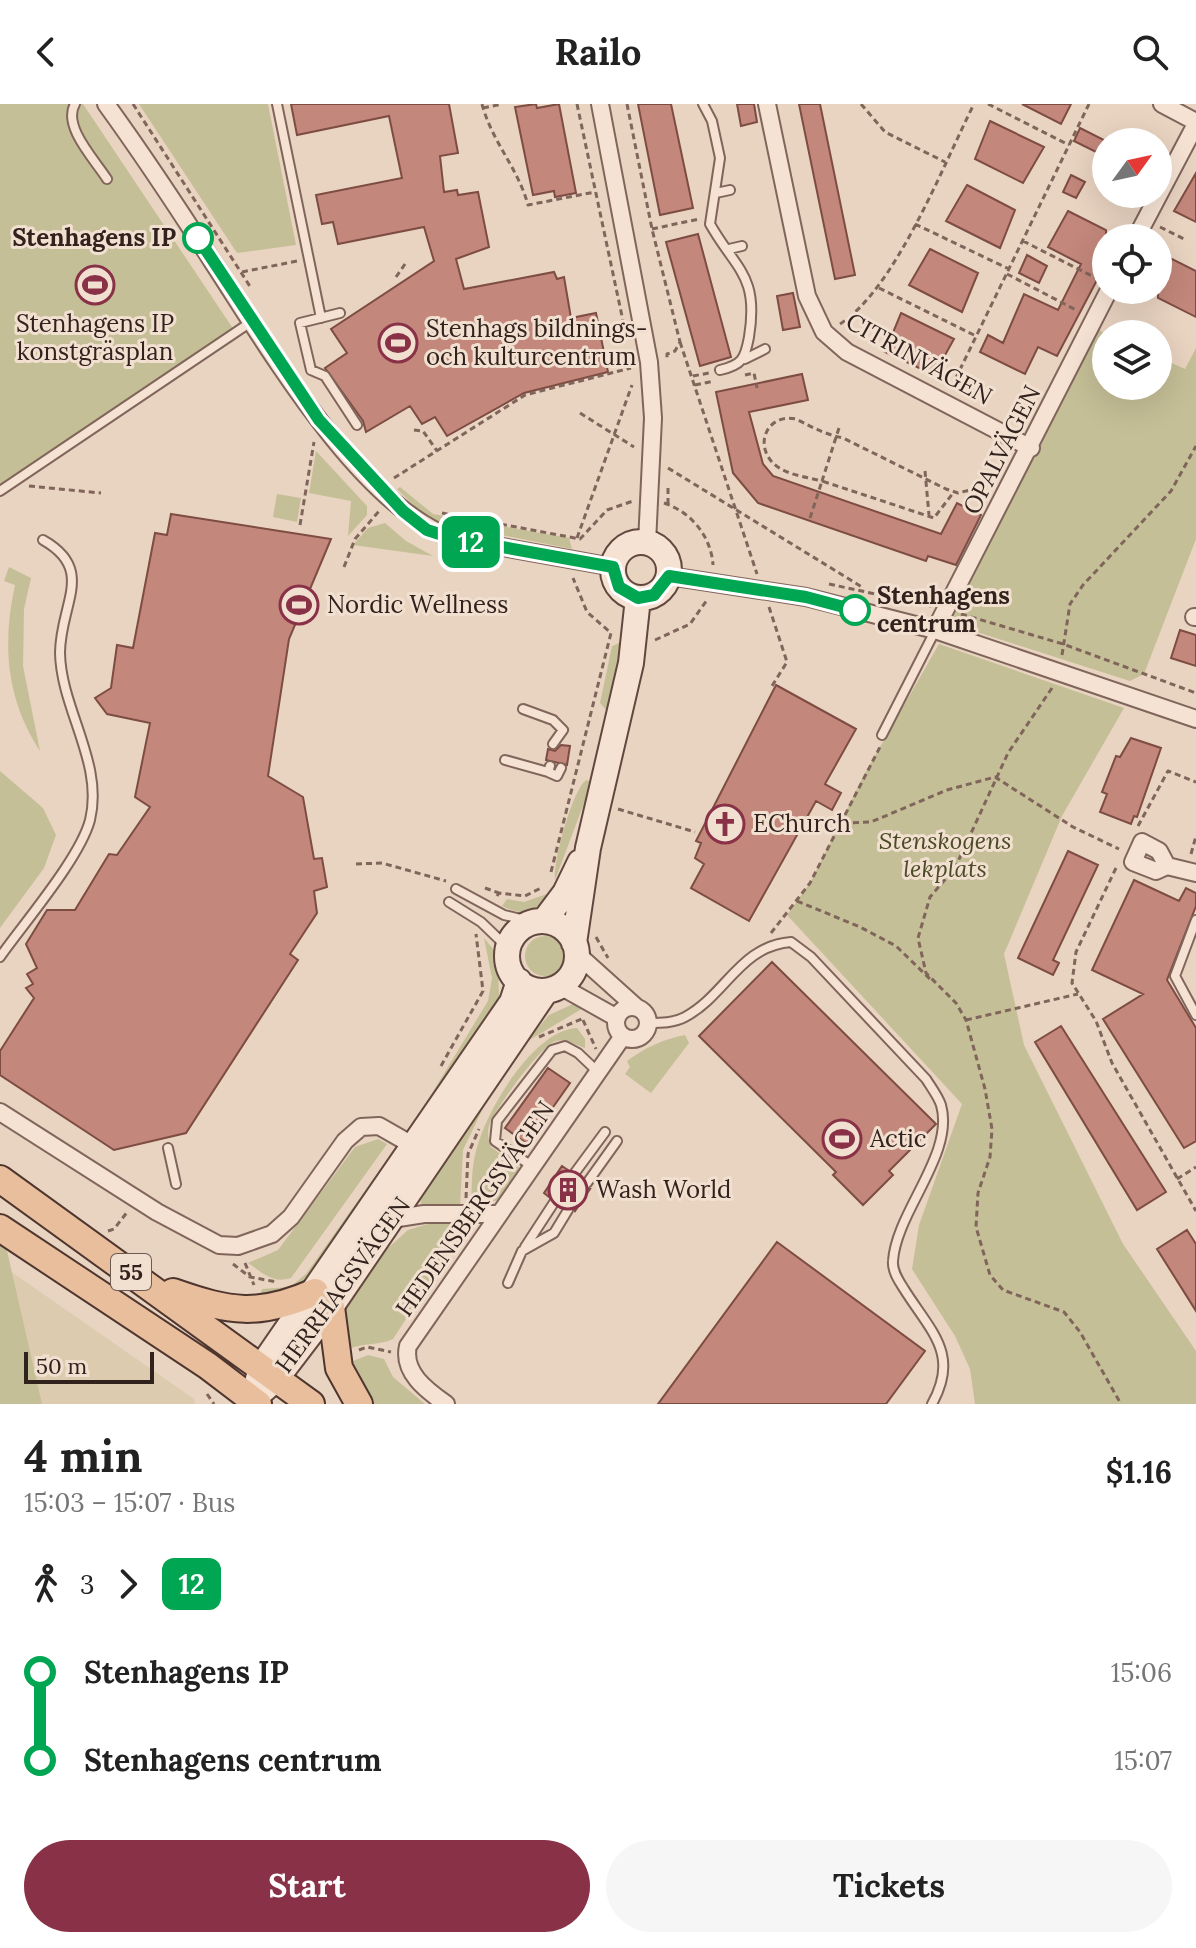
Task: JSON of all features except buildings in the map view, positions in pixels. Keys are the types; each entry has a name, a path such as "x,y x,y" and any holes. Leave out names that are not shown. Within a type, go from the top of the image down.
{"main road":[{"name":"55","path":"0,1179 311,1404"},
{"name":"55","path":"0,1228 208,1366 253,1403"},
{"path":"147,1283 238,1311 323,1299 339,1368 359,1404"}],"street":[{"path":"106,104 293,383 358,465 427,530 462,540 613,567"},
{"path":"600,104 649,362 659,457 649,500 647,543"},
{"name":"CITRINVÄGEN","path":"767,104 807,296 824,332 847,352 1031,448"},
{"path":"1144,224 1196,123 1162,104"},
{"name":"OPALVÄGEN","path":"935,630 1031,448 1095,304"},
{"path":"647,543 662,551 669,576 654,595 638,598 619,587 613,567 622,550 629,545 647,543"},
{"path":"669,576 806,597 935,630 1061,670 1196,719"},
{"path":"588,848 565,893 538,922 513,936 508,948 508,964 519,981 533,990 553,988 572,974 588,848 631,663 638,598"},
{"path":"1130,854 1142,842 1159,851 1167,866 1196,873"},
{"path":"538,922 558,925 575,948 646,1015 648,1023 639,1037 623,1036 617,1029 617,1018 625,1008 636,1007"},
{"name":"HERRHAGSVÄGEN","path":"323,1299 392,1219 424,1152 512,1002 519,981"},
{"path":"553,988 617,1018"},
{"name":"HERRHAGSVÄGEN","path":"253,1403 268,1373 424,1152 553,988"},
{"name":"HEDENSBERGSVÄGEN","path":"446,1404 409,1370 405,1359 408,1346 623,1036"},
{"path":"0,1112 157,1212 219,1245 229,1246 256,1242 272,1234 291,1217 345,1141 361,1127 379,1126 424,1152"},
{"path":"392,1219 424,1214 499,1214"}],"lane":[{"path":"75,104 70,112 72,124 107,179"},
{"path":"277,104 321,318"},
{"path":"703,104 722,141 721,168 709,216 714,231 729,249 753,293 745,359"},
{"path":"716,193 730,190"},
{"path":"729,249 742,246"},
{"path":"311,370 300,323 340,313"},
{"path":"0,491 251,322"},
{"path":"720,370 738,365 765,349"},
{"path":"293,383 311,370"},
{"path":"311,370 325,376 357,425"},
{"path":"0,957 80,844 90,819 90,771 63,684 60,652 74,575 64,552 43,540"},
{"path":"882,735 935,630"},
{"path":"523,709 553,720 563,730 565,746"},
{"path":"553,744 563,730"},
{"path":"505,760 549,769 557,776 561,768"},
{"path":"454,886 504,915 538,922"},
{"path":"449,902 481,922 508,948"},
{"path":"1196,920 1175,976 1196,1015"},
{"path":"648,1023 672,1022 687,1016 756,951 773,944 791,942 811,957 926,1079 941,1102 944,1119 940,1141 895,1245 892,1266 940,1347 945,1363 944,1382 932,1404"},
{"path":"533,1167 495,1141 497,1121 538,1064 552,1050 565,1046 603,1069"},
{"path":"574,1174 605,1132"},
{"path":"587,1183 617,1141"},
{"path":"168,1148 176,1184"},
{"path":"508,1283 522,1251 555,1201"},
{"path":"522,1251 554,1233 568,1210"}],"path":[{"path":"133,104 257,300"},
{"path":"502,104 483,106 490,132 516,172 528,205 595,192"},
{"path":"577,104 623,329 631,346"},
{"path":"627,104 652,229 680,342 787,662 772,686"},
{"path":"861,104 885,132 945,162"},
{"path":"824,332 858,311 879,288 974,104"},
{"path":"988,104 1069,145"},
{"path":"944,402 1089,104"},
{"path":"652,229 709,216"},
{"path":"1146,220 1184,239"},
{"path":"914,224 1009,269"},
{"path":"1023,241 1092,278"},
{"path":"242,272 309,258"},
{"path":"396,277 405,264"},
{"path":"1007,274 1083,313"},
{"path":"879,288 976,336"},
{"path":"667,372 667,354 675,351 680,342"},
{"path":"403,488 392,478 525,395 639,367"},
{"path":"692,376 720,370"},
{"path":"577,538 634,380"},
{"path":"580,413 614,435 659,457 668,468 866,589"},
{"path":"954,492 934,518 929,517 774,464 763,439 773,423 788,417 954,492 970,490"},
{"path":"810,518 839,428"},
{"path":"414,430 423,431 437,451"},
{"path":"300,525 315,439"},
{"path":"933,981 926,973 918,938 930,897 955,868 973,835 995,777 1036,716 1061,670 1070,604 1083,585 1171,491 1196,446"},
{"path":"659,457 668,468 668,504"},
{"path":"925,471 929,517"},
{"path":"11,484 101,493"},
{"path":"577,538 607,510 626,502 649,500 668,504 691,518"},
{"path":"344,567 355,539 381,509"},
{"path":"433,510 577,538"},
{"path":"756,951 797,901 843,823 880,747"},
{"path":"1196,782 1168,771 1130,854 1076,952 1072,983 1096,1021 1112,1063 1196,1211"},
{"path":"843,823 871,822 947,790 995,777 1073,827 1130,854"},
{"path":"618,809 695,832"},
{"path":"1196,836 1190,855 1196,857"},
{"path":"356,864 382,863 454,886"},
{"path":"797,901 860,927 896,946 956,1003 966,1020 975,1047 992,1129 990,1157 978,1193 976,1227 990,1275 1003,1290 1064,1312 1080,1332 1121,1404"},
{"path":"966,1020 1078,994"},
{"path":"583,1020 603,1069"},
{"path":"1177,1179 1196,1167"},
{"path":"108,1231 114,1229 132,1205"},
{"path":"205,1391 214,1404"}],"shaded area":[{"path":"0,1264 194,1399 195,1404 0,1404"}],"green space":[{"name":"Stenhagens IP konstgräsplan","path":"0,104 83,104 238,336 0,490"},
{"path":"139,104 268,104 296,245 237,253"},
{"path":"1090,326 1092,400 1172,400 1172,363 1185,369 1196,348 1196,539 1144,674 1130,681 952,624 947,610"},
{"path":"316,451 367,506 367,515 348,536 351,501 309,493"},
{"path":"400,487 433,514 569,538 572,549 441,523 420,512 397,489"},
{"path":"277,494 301,498 297,522 273,517"},
{"path":"385,523 406,541 433,556 353,545 368,528"},
{"path":"9,567 31,578 24,609 23,666 40,751 20,711 10,671 9,629 15,585 4,581"},
{"path":"619,643 624,645 609,713 600,703 612,646"},
{"name":"Stenskogens lekplats","path":"939,644 1124,708 1062,816 1004,954 1024,1045 1123,1244 1196,1351 1196,1404 975,1404 970,1369 955,1336 912,1269 919,1225 962,1104 787,915 810,883 864,775"},
{"path":"0,771 43,808 56,835 44,868 0,928"},
{"path":"586,780 592,782 555,880 564,827"},
{"path":"550,893 540,905 529,911 502,906 507,899 524,902"},
{"path":"545,936 559,942 565,956 559,970 545,976 531,970 525,956 531,942"},
{"path":"484,938 498,955 499,999 414,1123 488,1001 492,978"},
{"path":"573,1004 585,1007 526,1042 549,1015"},
{"path":"577,1028 585,1039 585,1048 563,1040 549,1045 520,1078 490,1123 488,1135 491,1147 525,1172 499,1200 471,1206 476,1151 501,1095 528,1057 544,1042 560,1032"},
{"path":"685,1035 689,1043 651,1093 625,1074 630,1067 627,1061 634,1056 647,1048"},
{"path":"486,1102 463,1150 460,1207 422,1206 420,1200"},
{"path":"378,1139 387,1144 291,1278 273,1279 248,1263 278,1250 355,1147"},
{"path":"391,1154 396,1159 308,1284 258,1305 262,1289 290,1287 306,1274"},
{"path":"441,1220 460,1220 458,1239 393,1339 346,1350 342,1323 347,1308 387,1249 408,1230"},
{"path":"0,1238 5,1242 42,1404 0,1404"},
{"path":"368,1355 384,1359 393,1377 425,1404 369,1404 346,1364"}],"bus line":[{"name":"12","path":"198,238 319,420 382,490 427,530 512,550 613,567 619,587 638,598 654,595 666,584 669,576 806,597 855,610"}],"place":[{"name":"Stenhagens IP","path":"198,238"},
{"name":"Stenhagens IP konstgräsplan","path":"95,285"},
{"name":"Stenhags bildnings- och kulturcentrum","path":"398,343"},
{"name":"Nordic Wellness","path":"299,605"},
{"name":"Stenhagens centrum","path":"855,610"},
{"name":"EChurch","path":"725,824"},
{"name":"Actic","path":"842,1139"},
{"name":"Wash World","path":"568,1190"}]}
